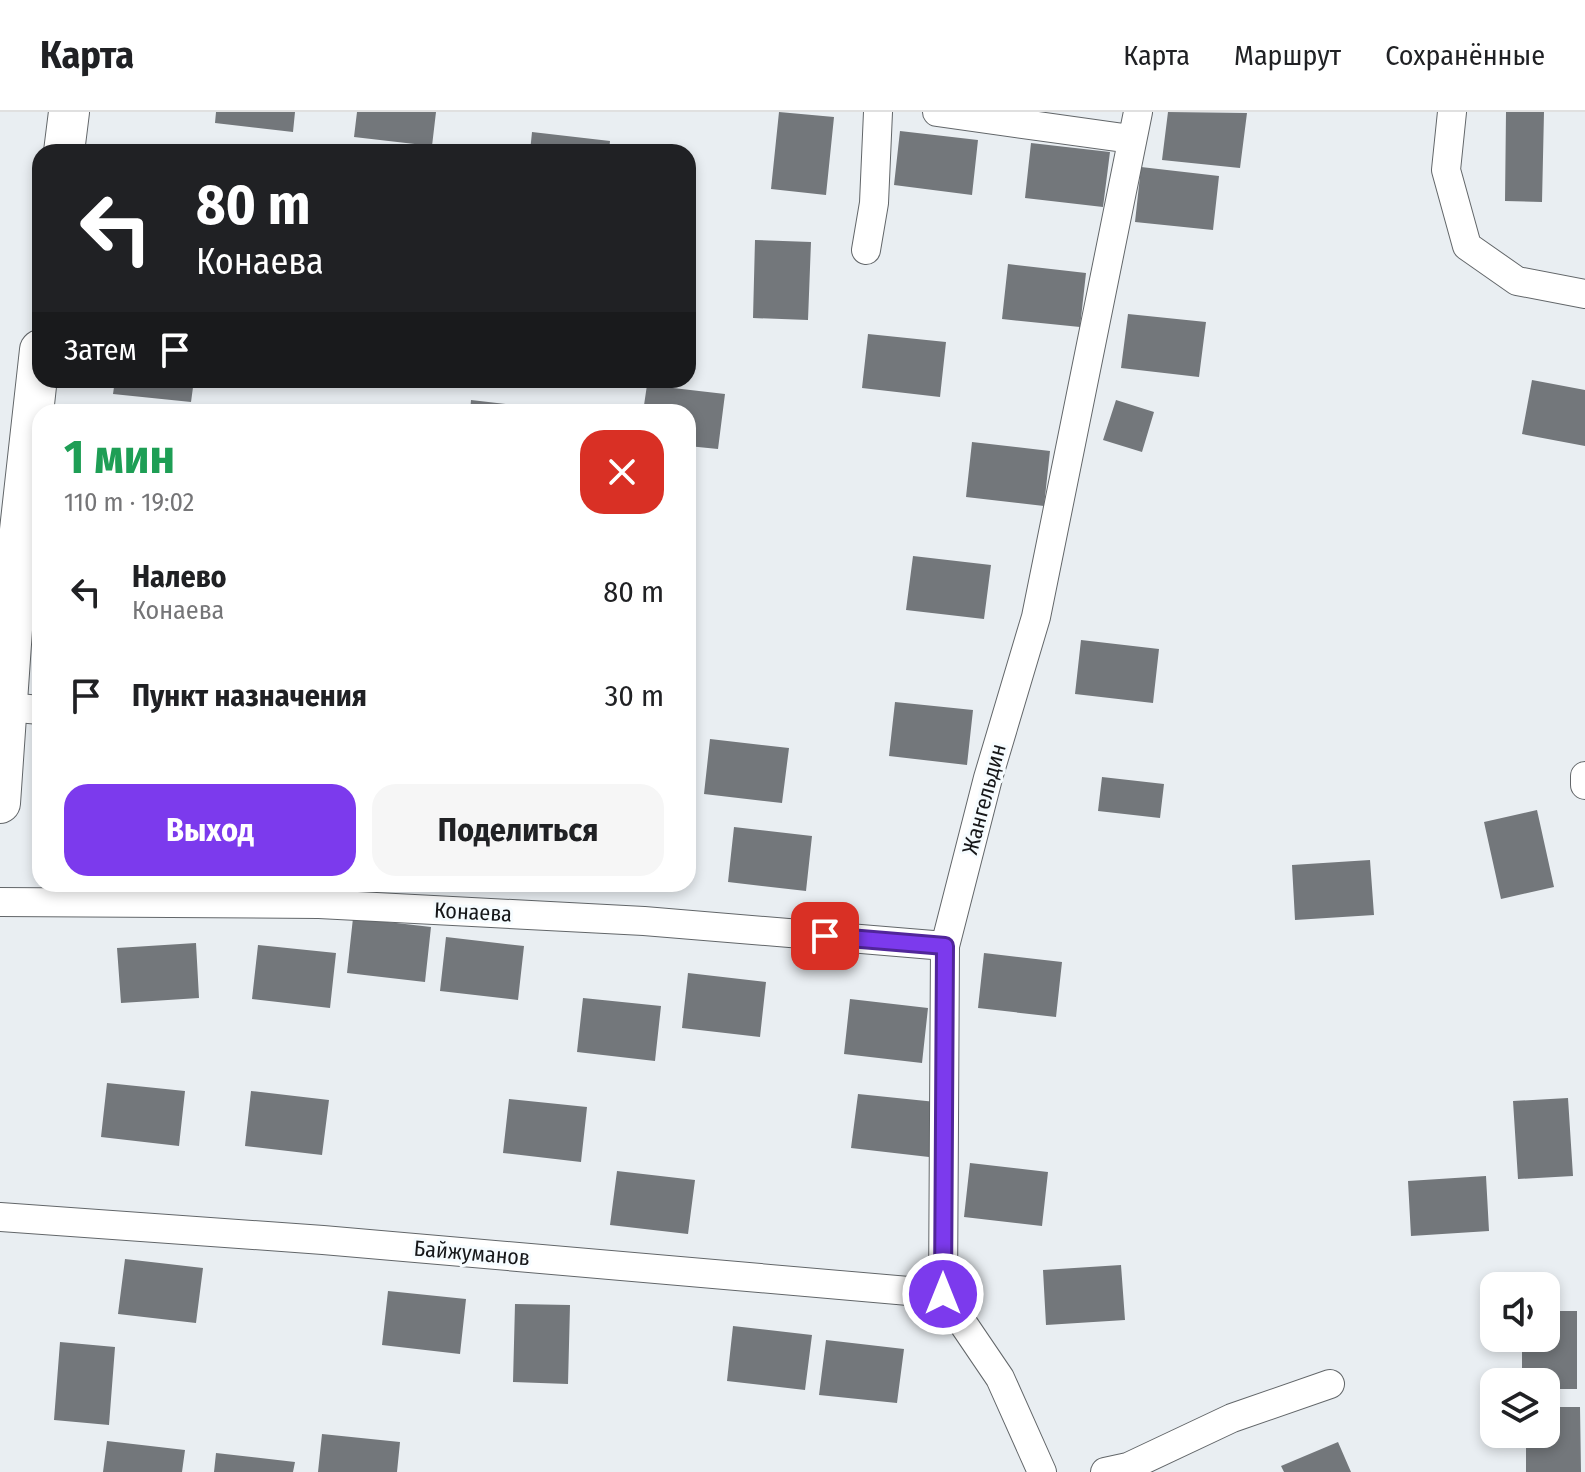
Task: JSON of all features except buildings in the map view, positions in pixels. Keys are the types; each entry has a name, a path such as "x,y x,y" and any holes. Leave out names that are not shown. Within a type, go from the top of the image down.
{"main road":[{"path":"65,144 69,112"},
{"path":"0,803 24,708 17,557 32,504"}],"street":[{"path":"866,250 874,203 878,112"},
{"path":"937,112 1134,126"},
{"path":"1452,112 1446,170 1467,246 1517,281 1585,294"},
{"name":"Жангельдин","path":"943,1294 945,946 988,778 1036,617 1134,126"},
{"path":"1585,776 1585,785"},
{"name":"Конаева","path":"0,902 319,904 644,921 945,946"},
{"name":"Байжуманов","path":"0,1217 353,1243 943,1294"},
{"path":"943,1294 1000,1378 1042,1472"},
{"path":"1105,1472 1128,1467 1232,1418 1330,1384"}],"route":[{"path":"825,936 945,946 943,1294"}]}
